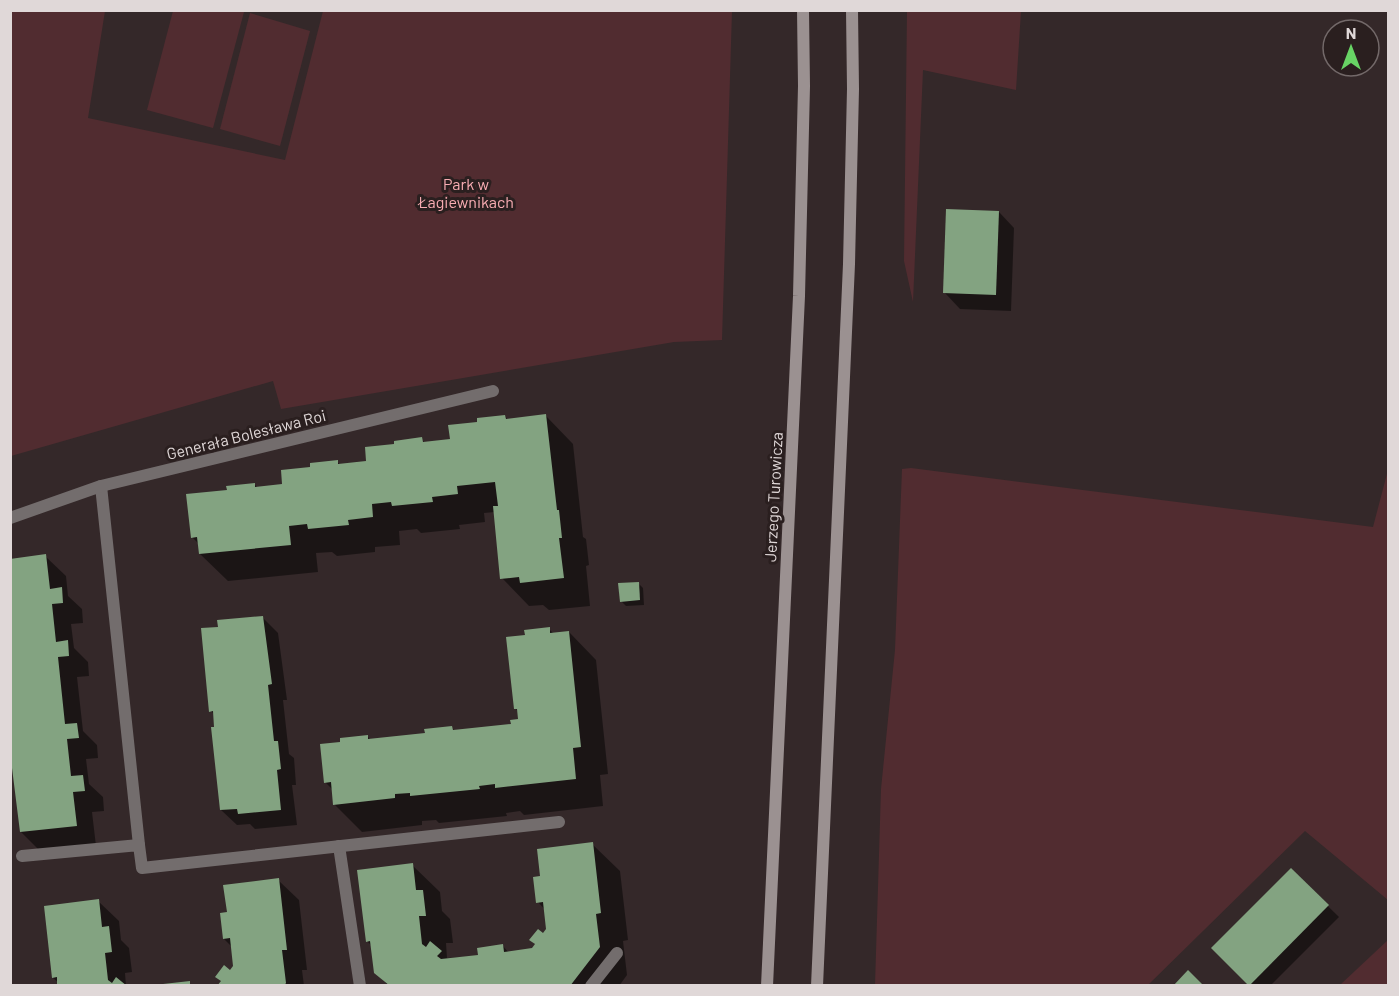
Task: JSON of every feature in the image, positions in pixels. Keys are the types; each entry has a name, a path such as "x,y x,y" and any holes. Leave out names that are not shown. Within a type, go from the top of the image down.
{"main road":[{"name":"Jerzego Turowicza","path":"767,986 799,296 804,86 802,10"},
{"path":"817,986 849,252 853,89 852,10"}],"street":[{"name":"Generała Bolesława Roi","path":"10,518 101,486 493,391"},
{"path":"101,486 142,868 559,822"},
{"path":"22,856 139,845"},
{"path":"339,846 360,986"},
{"path":"591,986 617,953"}],"green space":[{"name":"Park w Łagiewnikach","path":"11,10 105,11 88,118 285,160 323,11 732,11 722,340 674,342 281,409 273,381 11,456"},
{"path":"239,10 244,12 213,128 147,110 173,11"},
{"path":"907,11 1021,11 1016,90 923,70 913,302 904,261"},
{"path":"250,13 310,31 280,146 220,129"},
{"path":"911,468 1373,527 1388,470 1388,900 1305,831 1148,985 875,985 881,789 895,650 902,469"},
{"path":"1388,940 1388,985 1340,985"}],"building":[{"path":"946,209 999,211 996,295 943,293"},
{"path":"546,414 557,510 559,510 562,538 559,538 564,578 520,583 519,577 500,579 493,506 498,506 495,482 457,486 458,494 432,497 433,502 392,506 391,502 372,504 373,517 348,520 349,525 308,529 307,524 289,526 291,545 199,554 197,537 191,538 186,494 227,490 226,486 255,483 255,487 282,484 281,470 310,467 310,463 338,460 338,464 366,461 365,447 394,444 394,441 422,437 423,442 450,439 448,425 477,422 477,418 505,415 506,419"},
{"path":"46,554 50,589 62,587 63,603 52,604 56,642 68,640 69,656 58,657 65,724 77,723 79,738 67,739 71,776 83,775 85,791 73,792 77,826 20,832 10,752 10,559"},
{"path":"639,582 640,600 620,602 618,583"},
{"path":"263,616 272,684 268,685 274,741 278,741 281,769 277,770 281,810 238,814 237,809 220,810 211,727 214,727 213,711 209,712 201,628 218,627 217,620"},
{"path":"550,627 550,633 569,631 581,747 573,748 576,779 495,788 495,784 479,786 480,789 410,796 410,793 395,794 395,798 333,805 331,782 324,783 320,744 340,742 340,738 368,735 368,739 425,733 424,729 452,726 453,730 511,724 510,720 518,719 517,709 514,709 506,637 525,635 524,630"},
{"path":"593,842 601,913 596,914 600,947 570,986 390,986 374,973 370,941 366,942 357,870 413,863 416,890 423,890 426,916 419,916 422,944 426,947 430,941 442,951 437,956 441,959 478,955 477,948 503,944 504,952 532,948 535,944 529,940 538,929 543,933 546,929 543,902 536,903 533,877 540,876 537,849"},
{"path":"1291,868 1329,905 1249,986 1211,948"},
{"path":"279,878 287,950 282,950 286,983 284,986 217,986 221,981 215,977 224,965 230,970 233,966 230,938 223,939 220,913 227,912 223,885"},
{"path":"99,899 102,927 109,926 112,952 105,953 108,980 112,983 116,977 127,986 57,986 57,977 52,978 44,906"},
{"path":"1188,970 1204,986 1173,986"},
{"path":"190,981 190,986 163,986 163,984"}]}
